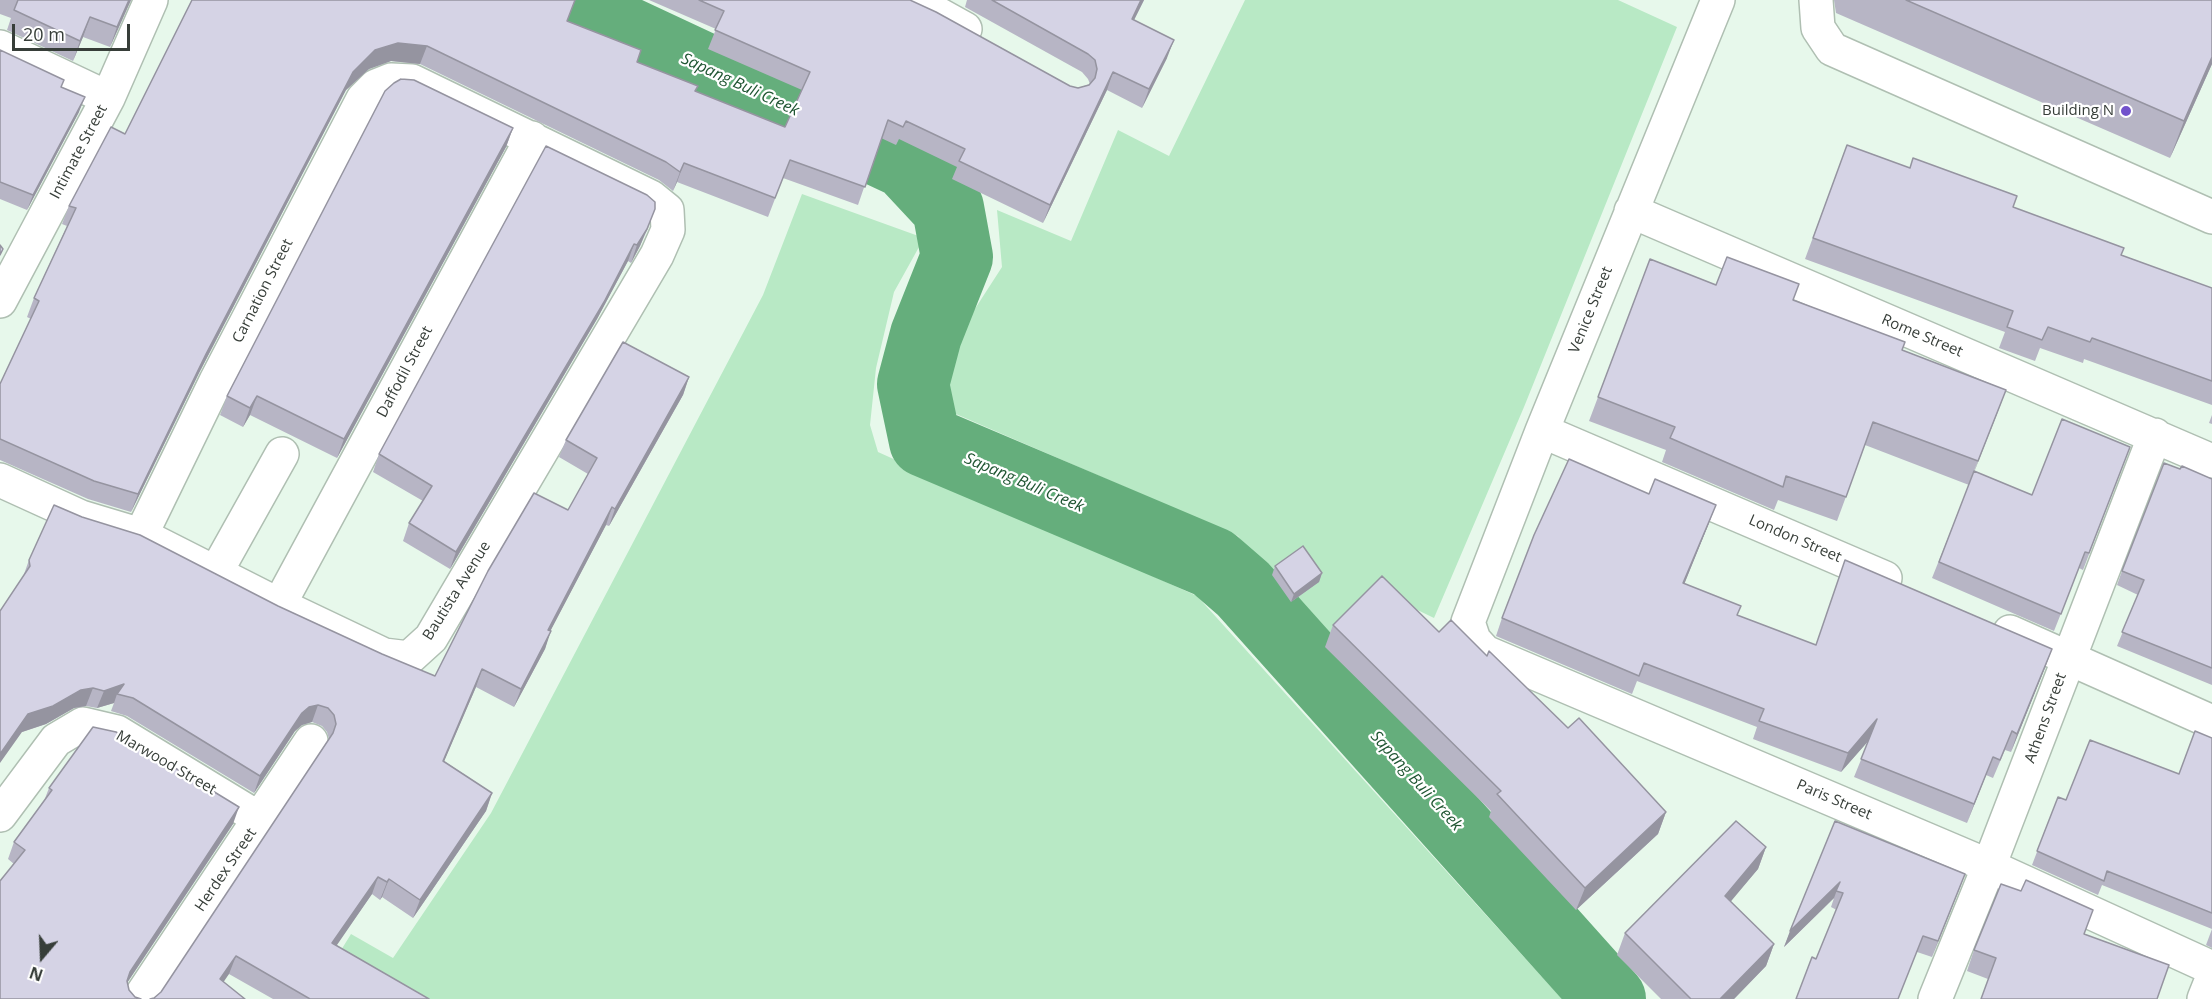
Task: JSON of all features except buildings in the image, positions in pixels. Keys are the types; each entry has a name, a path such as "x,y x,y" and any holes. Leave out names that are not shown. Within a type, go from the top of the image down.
{"street":[{"name":"Intimate Street","path":"0,300 108,98 152,0"},
{"path":"913,0 992,44"},
{"name":"Venice Street","path":"1468,622 1542,431 1718,0"},
{"path":"1816,0 1818,28 1832,49 2210,210"},
{"path":"0,47 108,98"},
{"name":"Carnation Street","path":"141,535 216,381 363,99 376,86 391,80 412,81 532,138"},
{"name":"Bautista Avenue","path":"0,480 81,517 141,535 384,655 409,658 431,638 657,255 668,230 667,210 651,197 532,138"},
{"name":"Daffodil Street","path":"279,605 532,138"},
{"name":"Rome Street","path":"1631,211 2212,461"},
{"name":"London Street","path":"1542,431 1908,588"},
{"name":"Athens Street","path":"1935,999 1989,867 2155,435"},
{"path":"216,572 282,454"},
{"path":"1983,620 2212,722"},
{"name":"Paris Street","path":"1468,622 1474,640 1485,652 1989,867 2212,968"},
{"name":"Marwood Street","path":"0,815 56,740 83,724 117,732 260,819"},
{"name":"Herdex Street","path":"140,999 311,741"},
{"path":"2204,999 2212,979"}],"green space":[{"path":"1245,0 1618,0 1677,27 1524,407 1434,618 1376,590 1317,649 1238,536 949,411 949,349 1002,267 997,210 1071,241 1118,130 1169,156"},
{"path":"802,194 924,238 894,292 876,368 870,425 878,452 1197,596 1562,999 311,999 351,934 393,958 491,813 763,295"}],"waterway":[{"name":"Sapang Buli Creek","path":"557,0 906,163 948,208 957,257 926,335 913,384 925,441 1213,563 1243,589 1610,999"}],"place":[{"name":"Building N","path":"2126,111"}]}
